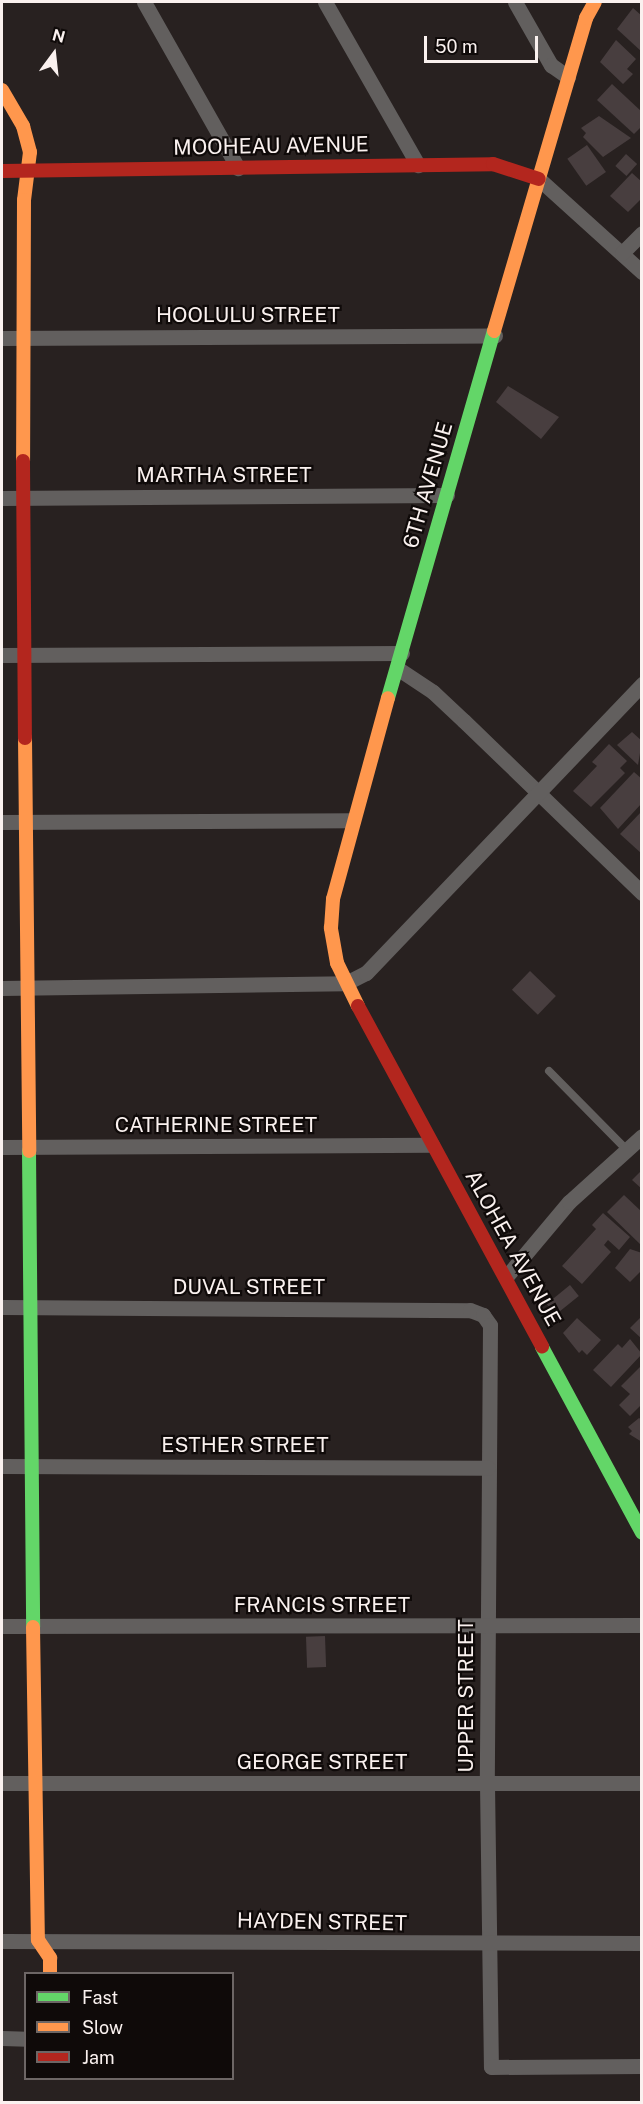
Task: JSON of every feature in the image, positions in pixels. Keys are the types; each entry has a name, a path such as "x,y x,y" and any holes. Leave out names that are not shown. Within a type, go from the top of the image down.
{"street":[{"path":"144,2 238,168"},
{"path":"325,2 418,165"},
{"path":"514,2 551,65 568,77"},
{"name":"6TH AVENUE","path":"346,983 337,963 330,915 353,820 568,77 586,18 595,2"},
{"path":"2,90 23,126 30,152 24,200 23,498 33,1307 34,1783 38,1940 50,1958 50,1972"},
{"name":"MOOHEAU AVENUE","path":"2,171 493,165 539,179"},
{"path":"539,179 642,272"},
{"path":"622,253 642,233"},
{"name":"HOOLULU STREET","path":"2,338 495,335"},
{"name":"MARTHA STREET","path":"2,498 447,495"},
{"path":"2,656 399,661 642,893"},
{"path":"2,988 346,983 366,973 642,684"},
{"path":"2,822 353,820"},
{"name":"ALOHEA AVENUE","path":"346,983 432,1144 507,1277 642,1533"},
{"path":"507,1277 569,1202 642,1136"},
{"name":"CATHERINE STREET","path":"2,1148 432,1144"},
{"name":"DUVAL STREET","path":"2,1307 470,1310 483,1315 490,1325"},
{"name":"UPPER STREET","path":"490,1325 487,1626 490,2067 642,2066"},
{"name":"ESTHER STREET","path":"2,1466 488,1467"},
{"name":"FRANCIS STREET","path":"2,1626 642,1624"},
{"name":"GEORGE STREET","path":"2,1783 642,1783"},
{"name":"HAYDEN STREET","path":"2,1941 488,1945 642,1943"},
{"path":"2,2038 24,2039"}],"lane":[{"path":"549,1071 626,1149"}],"building":[{"path":"633,8 642,16 642,52 617,29"},
{"path":"616,40 636,59 627,69 633,74 623,84 600,62"},
{"path":"612,84 642,112 642,126 634,134 597,100"},
{"path":"599,116 631,138 603,157 583,137 586,133 581,128"},
{"path":"587,145 606,172 586,186 567,159"},
{"path":"626,154 637,164 626,176 615,166"},
{"path":"632,173 642,182 642,198 628,212 610,196"},
{"path":"508,386 559,417 541,439 496,402"},
{"path":"632,732 642,741 638,765 617,745"},
{"path":"609,744 627,761 620,768 625,773 591,807 573,791 597,766 592,762"},
{"path":"634,772 642,779 642,803 618,829 600,808"},
{"path":"642,811 642,854 620,834"},
{"path":"530,971 556,996 538,1015 512,990"},
{"path":"642,1170 642,1189 632,1180"},
{"path":"624,1195 642,1212 642,1246 607,1212"},
{"path":"603,1213 630,1237 619,1250 608,1240 604,1245 611,1252 582,1284 562,1266 596,1229 592,1225"},
{"path":"630,1249 642,1253 642,1270 630,1282 615,1268"},
{"path":"570,1285 579,1296 555,1315 547,1304"},
{"path":"642,1316 642,1339 630,1328"},
{"path":"577,1318 601,1340 587,1355 582,1350 579,1353 563,1333"},
{"path":"630,1339 642,1354 611,1387 593,1370 618,1344 622,1348"},
{"path":"642,1365 642,1404 630,1416 619,1405 630,1394 621,1386"},
{"path":"639,1418 642,1420 642,1442 629,1434 632,1431 628,1427"},
{"path":"325,1636 326,1667 307,1668 306,1637"}],"traffic: fast":[{"path":"388,698 494,331"},
{"path":"29,1151 33,1627"},
{"path":"542,1347 642,1533"}],"traffic: slow":[{"path":"494,331 586,18 595,2"},
{"path":"2,90 23,126 30,152 24,200 23,461"},
{"path":"358,1006 337,963 331,928 333,899 388,698"},
{"path":"25,738 29,1151"},
{"path":"33,1627 38,1940 50,1958 50,1972"}],"traffic: jam":[{"path":"2,171 493,164 539,179"},
{"path":"23,461 25,738"},
{"path":"358,1006 542,1347"}]}
